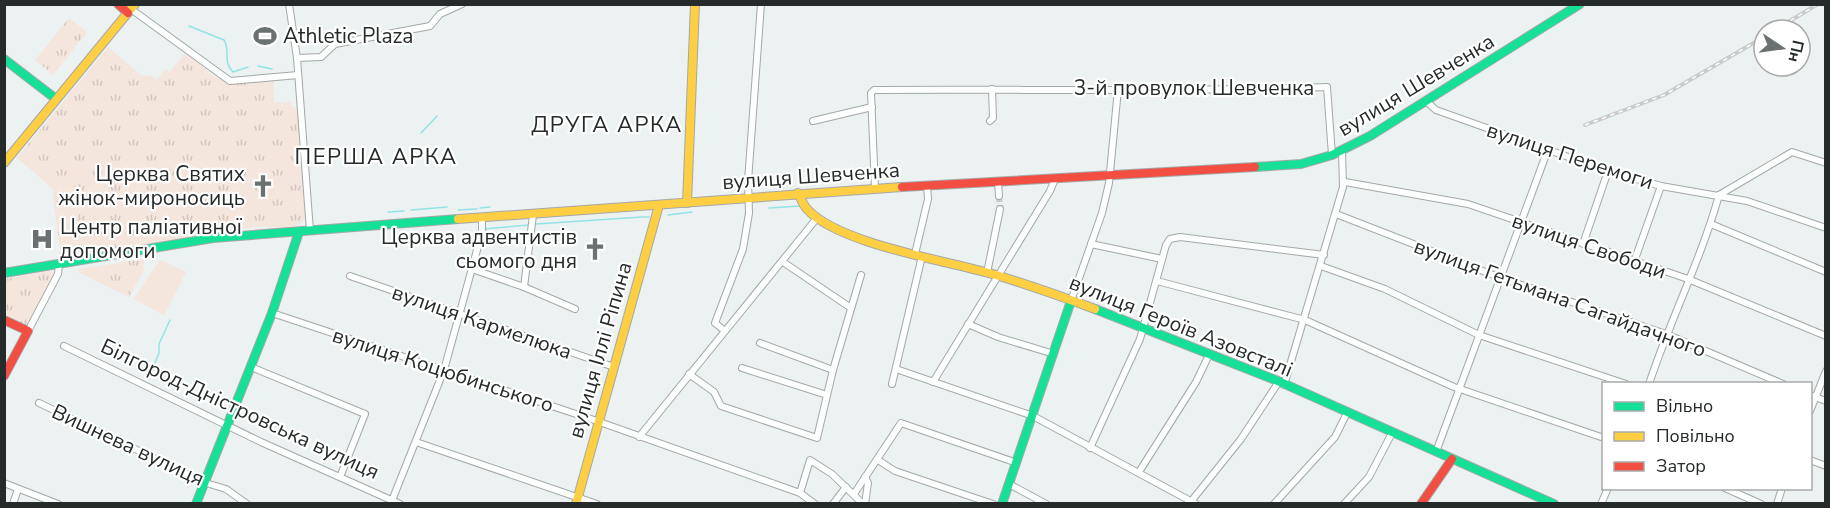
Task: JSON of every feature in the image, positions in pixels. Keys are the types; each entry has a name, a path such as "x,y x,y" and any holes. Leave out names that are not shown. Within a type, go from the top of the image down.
{"main road":[{"path":"4,163 131,9 118,4"},
{"path":"687,203 695,4"},
{"name":"вулиця Шевченка","path":"4,273 204,239 798,193 1277,167 1342,151 1580,4"},
{"path":"4,59 56,99"},
{"path":"688,176 696,195 714,201"},
{"name":"вулиця Героїв Азовсталі","path":"798,193 801,203 817,218 838,232 996,275 1143,327 1281,384 1554,504"},
{"name":"вулиця Іллі Ріпина","path":"577,500 659,205"},
{"path":"633,207 650,214 653,230"},
{"path":"196,504 229,426 272,313 299,232"},
{"path":"1002,504 1071,301"},
{"path":"4,320 28,331 4,376"},
{"path":"1424,503 1452,459"}],"street":[{"path":"289,4 297,58 310,231"},
{"path":"297,58 321,57 335,44 430,26 440,14 462,4"},
{"path":"725,332 717,326 716,318 743,249 749,213 748,198 761,4"},
{"path":"131,9 230,81 298,75"},
{"name":"3-й провулок Шевченка","path":"872,108 871,93 874,90 1118,89 1183,92 1327,87 1332,155"},
{"path":"990,121 993,118 992,89"},
{"path":"1071,301 1091,244 1110,176 1118,89"},
{"name":"вулиця Перемоги","path":"1426,101 1436,110 1547,152 1661,186 1747,201 1826,228"},
{"path":"813,121 872,108 876,189"},
{"path":"896,369 1033,416 1192,502 1281,384 1305,320 1336,214 1344,182 1342,151"},
{"path":"1436,452 1461,390 1547,152"},
{"path":"1650,382 1666,334 1711,224 1719,195 1792,152 1826,163"},
{"path":"1583,244 1608,171"},
{"path":"933,382 996,275 1050,191 1055,179"},
{"path":"998,182 999,196"},
{"name":"вулиця Свободи","path":"1344,182 1458,200 1522,224 1688,279 1826,336"},
{"path":"892,384 919,255 928,199 927,186"},
{"path":"1634,262 1661,186"},
{"path":"987,273 1000,209"},
{"name":"вулиця Гетьмана Сагайдачного","path":"1336,214 1501,278 1666,334 1779,382"},
{"path":"524,287 533,215"},
{"path":"639,437 817,218"},
{"path":"392,502 444,370 482,232 482,219"},
{"path":"1711,224 1826,272"},
{"path":"1090,448 1143,327 1168,242 1180,237 1324,255"},
{"path":"1091,244 1162,259"},
{"path":"783,262 851,308"},
{"path":"28,331 58,274 59,264"},
{"path":"1321,266 1385,289 1479,335 1620,382"},
{"path":"472,269 524,287 575,309"},
{"name":"вулиця Кармелюка","path":"350,276 614,367"},
{"path":"689,374 714,392 721,406 816,438 833,370 861,276"},
{"path":"1157,281 1305,320 1461,390 1602,437"},
{"name":"вулиця Коцюбинського","path":"272,313 800,493 815,504"},
{"path":"968,324 998,337 1054,354"},
{"path":"760,343 833,370"},
{"name":"Білгород-Дністровська вулиця","path":"64,346 229,426 400,504"},
{"path":"1139,472 1196,381 1209,355"},
{"path":"251,367 365,414 340,477"},
{"path":"742,368 827,395"},
{"path":"1826,371 1813,396 1826,401"},
{"name":"Вишнева вулиця","path":"39,403 206,483 226,489 247,504"},
{"path":"1274,504 1323,452 1335,437 1347,413"},
{"path":"854,494 901,423 1017,463"},
{"path":"1344,504 1379,462 1392,433"},
{"path":"417,442 577,500 597,504"},
{"path":"800,493 810,460 846,487 864,504"},
{"path":"878,460 895,471 993,504"},
{"path":"864,504 868,483 865,477"},
{"path":"4,483 58,504"},
{"path":"1009,484 1046,504"},
{"path":"833,504 846,487"},
{"path":"13,504 18,489"},
{"path":"1601,504 1608,490"},
{"path":"1727,490 1761,504"}],"green space":[{"path":"69,18 87,32 53,75 35,60"},
{"path":"108,47 141,75 151,76 157,80 165,69 170,72 186,52 213,76 230,83 273,80 274,103 291,102 291,106 299,109 306,215 303,221 292,227 264,226 58,258 60,250 52,188 17,158"},
{"path":"144,259 143,272 129,297 78,272 79,269"},
{"path":"159,261 186,272 164,315 134,299"},
{"path":"54,272 54,276 27,327 5,317 5,279"}],"waterway":[{"path":"189,26 224,40 228,64 233,72 248,67"},
{"path":"258,66 272,69"},
{"path":"421,133 437,116"},
{"path":"769,208 800,206"},
{"path":"411,210 447,207"},
{"path":"480,208 490,207"},
{"path":"458,210 477,209"},
{"path":"388,212 404,211"},
{"path":"668,215 692,212"},
{"path":"536,224 642,217"},
{"path":"643,217 649,217"},
{"path":"483,229 529,225"},
{"path":"155,363 159,353 159,344 170,320"}],"tunnel":[{"path":"999,196 1000,209"}],"railway":[{"path":"1795,18 1818,4"},
{"path":"1585,125 1664,95 1752,44"}],"traffic: fast":[{"path":"1255,167 1301,164 1332,155 1370,136 1580,4"},
{"path":"4,59 56,99"},
{"path":"4,273 213,238 458,219"},
{"path":"196,504 272,313 299,232"},
{"path":"1002,504 1071,301"},
{"path":"1095,309 1278,381 1554,504"}],"traffic: slow":[{"path":"4,163 135,4"},
{"path":"687,203 695,4"},
{"path":"458,219 902,187"},
{"path":"798,193 807,209 822,221 868,242 996,275 1095,309"},
{"path":"576,504 659,205"}],"traffic: jam":[{"path":"118,4 128,13"},
{"path":"902,187 1255,167"},
{"path":"4,320 28,331 4,376"},
{"path":"1421,504 1452,459"}],"place":[{"name":"Athletic Plaza","path":"265,36"},
{"name":"Церква Святих жінок-мироносиць","path":"263,186"},
{"name":"Центр паліативної допомоги","path":"42,239"},
{"name":"Церква адвентистів сьомого дня","path":"595,249"}],"district":[{"name":"ДРУГА АРКА","path":"607,124"},
{"name":"ПЕРША АРКА","path":"376,156"}]}
